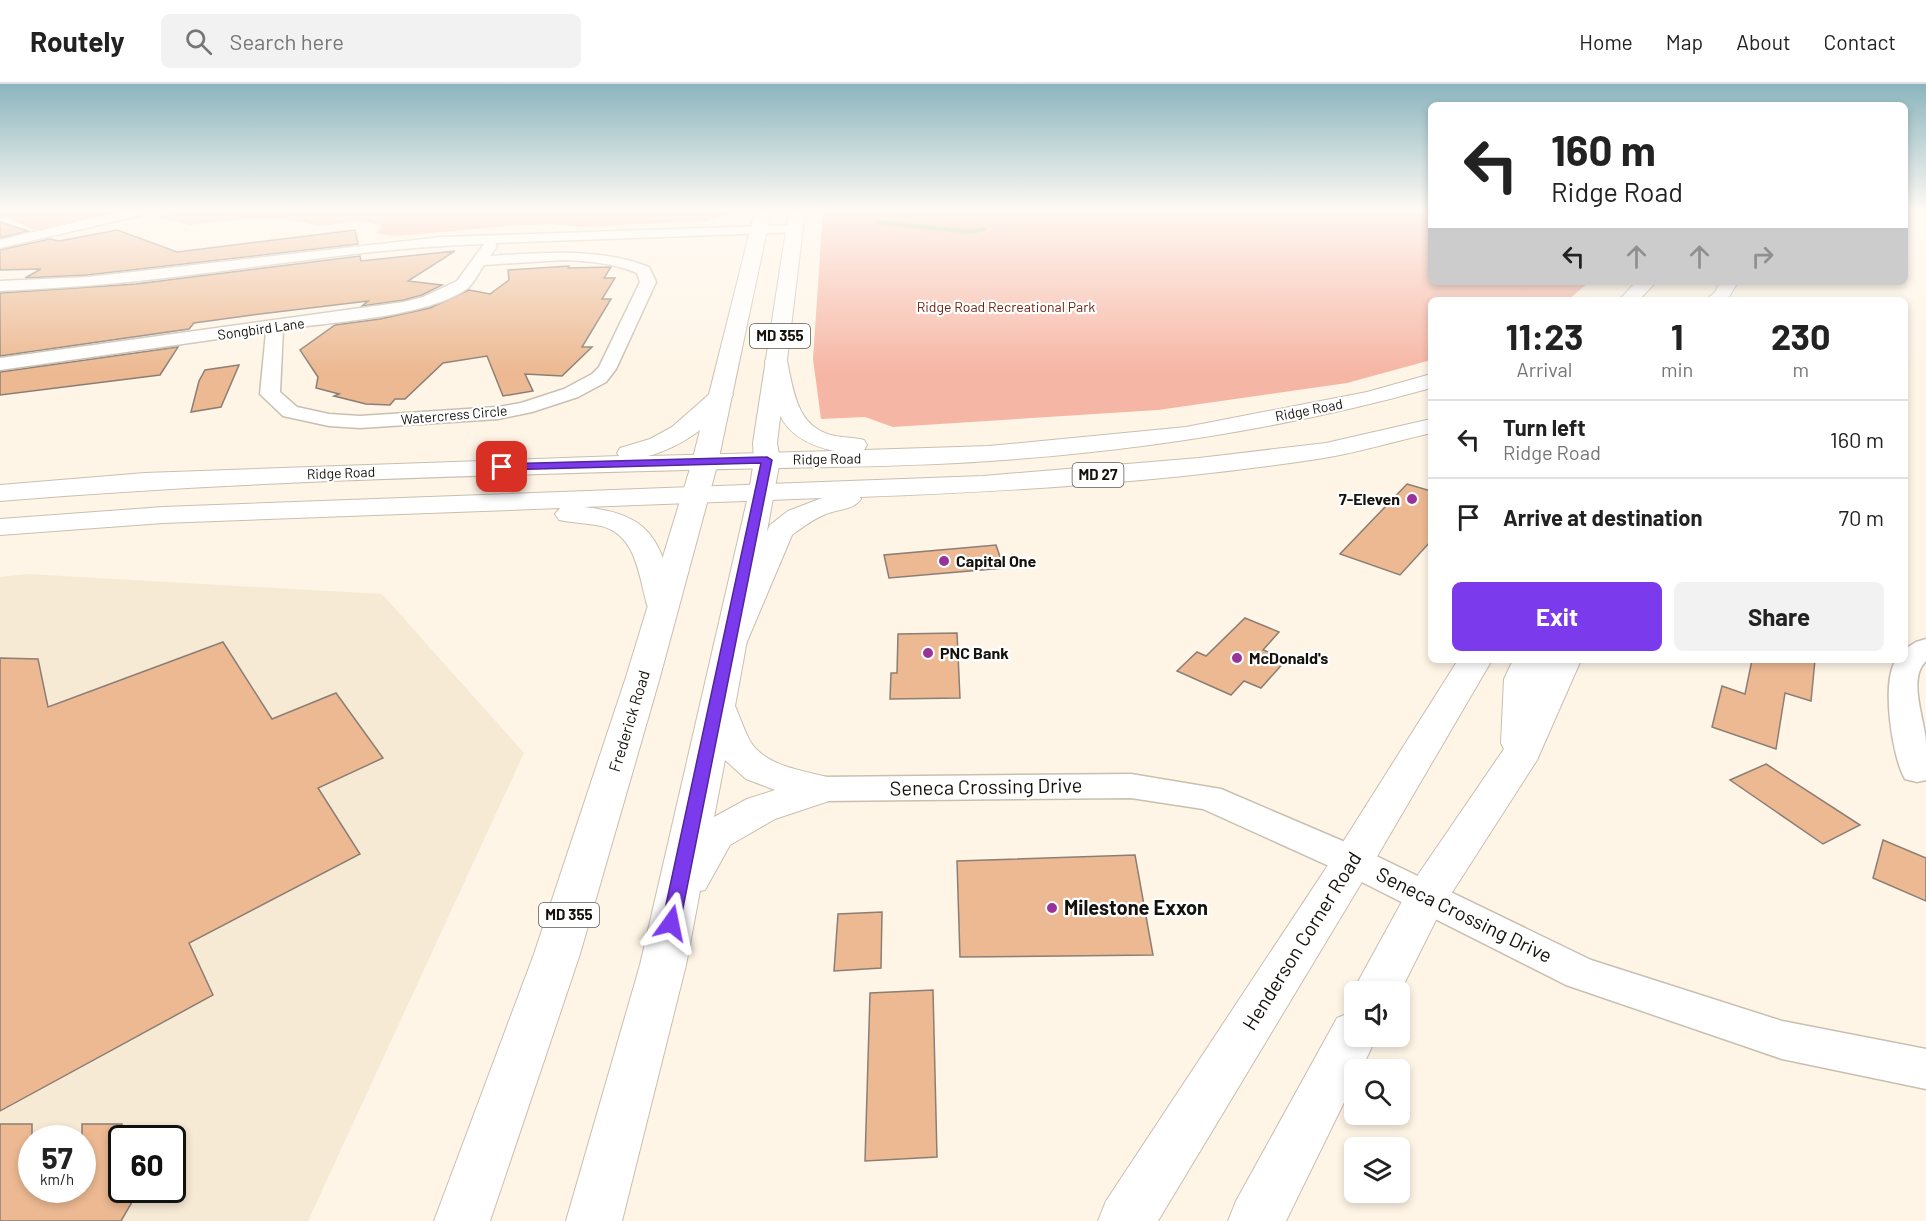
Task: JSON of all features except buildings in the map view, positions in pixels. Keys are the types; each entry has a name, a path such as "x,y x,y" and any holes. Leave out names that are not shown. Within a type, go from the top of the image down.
{"main road":[{"name":"Frederick Road","path":"462,1221 557,954 663,605 705,462 751,264"},
{"name":"MD 355","path":"596,1217 663,965 762,492 767,460 765,443 790,264"},
{"path":"1632,297 1644,285"},
{"path":"776,361 789,415 803,431 821,440 850,446 1106,443"},
{"name":"Ridge Road","path":"0,493 145,481 545,466 989,454 1186,434 1370,398 1428,382"},
{"path":"545,466 618,455 668,441 688,429 722,395"},
{"name":"Ridge Road","path":"0,527 163,515 983,484 1199,466 1326,450 1423,429"},
{"path":"730,644 780,531 798,517 816,508 848,499 983,484"},
{"path":"484,503 612,520 630,529 635,532 645,549 663,605"},
{"name":"Henderson Corner Road","path":"1126,1221 1353,861 1473,663"},
{"path":"1518,760 1521,679 1529,663"},
{"path":"1382,981 1426,897 1518,760 1563,663"},
{"path":"717,705 734,745 746,761 767,773 821,789"},
{"path":"676,902 716,834 769,805 821,789"},
{"path":"1256,1221 1347,1047"}],"street":[{"path":"0,286 99,281 236,264"},
{"name":"Songbird Lane","path":"0,364 378,312 429,300 463,284 478,264"},
{"name":"Watercress Circle","path":"275,327 270,394 290,412 330,420 360,422 498,413 525,408 571,393 599,378 607,369 648,282 645,270 633,264"},
{"path":"1917,771 1903,680 1906,665 1926,648"},
{"name":"Seneca Crossing Drive","path":"821,789 1131,786 1209,798 1353,861 1580,973 1782,1040 1926,1069"}],"shaded area":[{"path":"28,574 382,594 524,753 308,1221 0,1221 0,577"}],"green space":[{"name":"Ridge Road Recreational Park","path":"819,264 1428,264 1428,285 1586,285 1572,297 1428,297 1428,361 1347,383 1158,410 893,427 865,417 821,419 813,359"}],"place":[{"name":"7-Eleven","path":"1412,499"},
{"name":"Capital One","path":"944,561"},
{"name":"PNC Bank","path":"928,653"},
{"name":"McDonald's","path":"1237,658"},
{"name":"Milestone Exxon","path":"1052,908"}],"route":[{"path":"502,467 767,460 671,923"}]}
